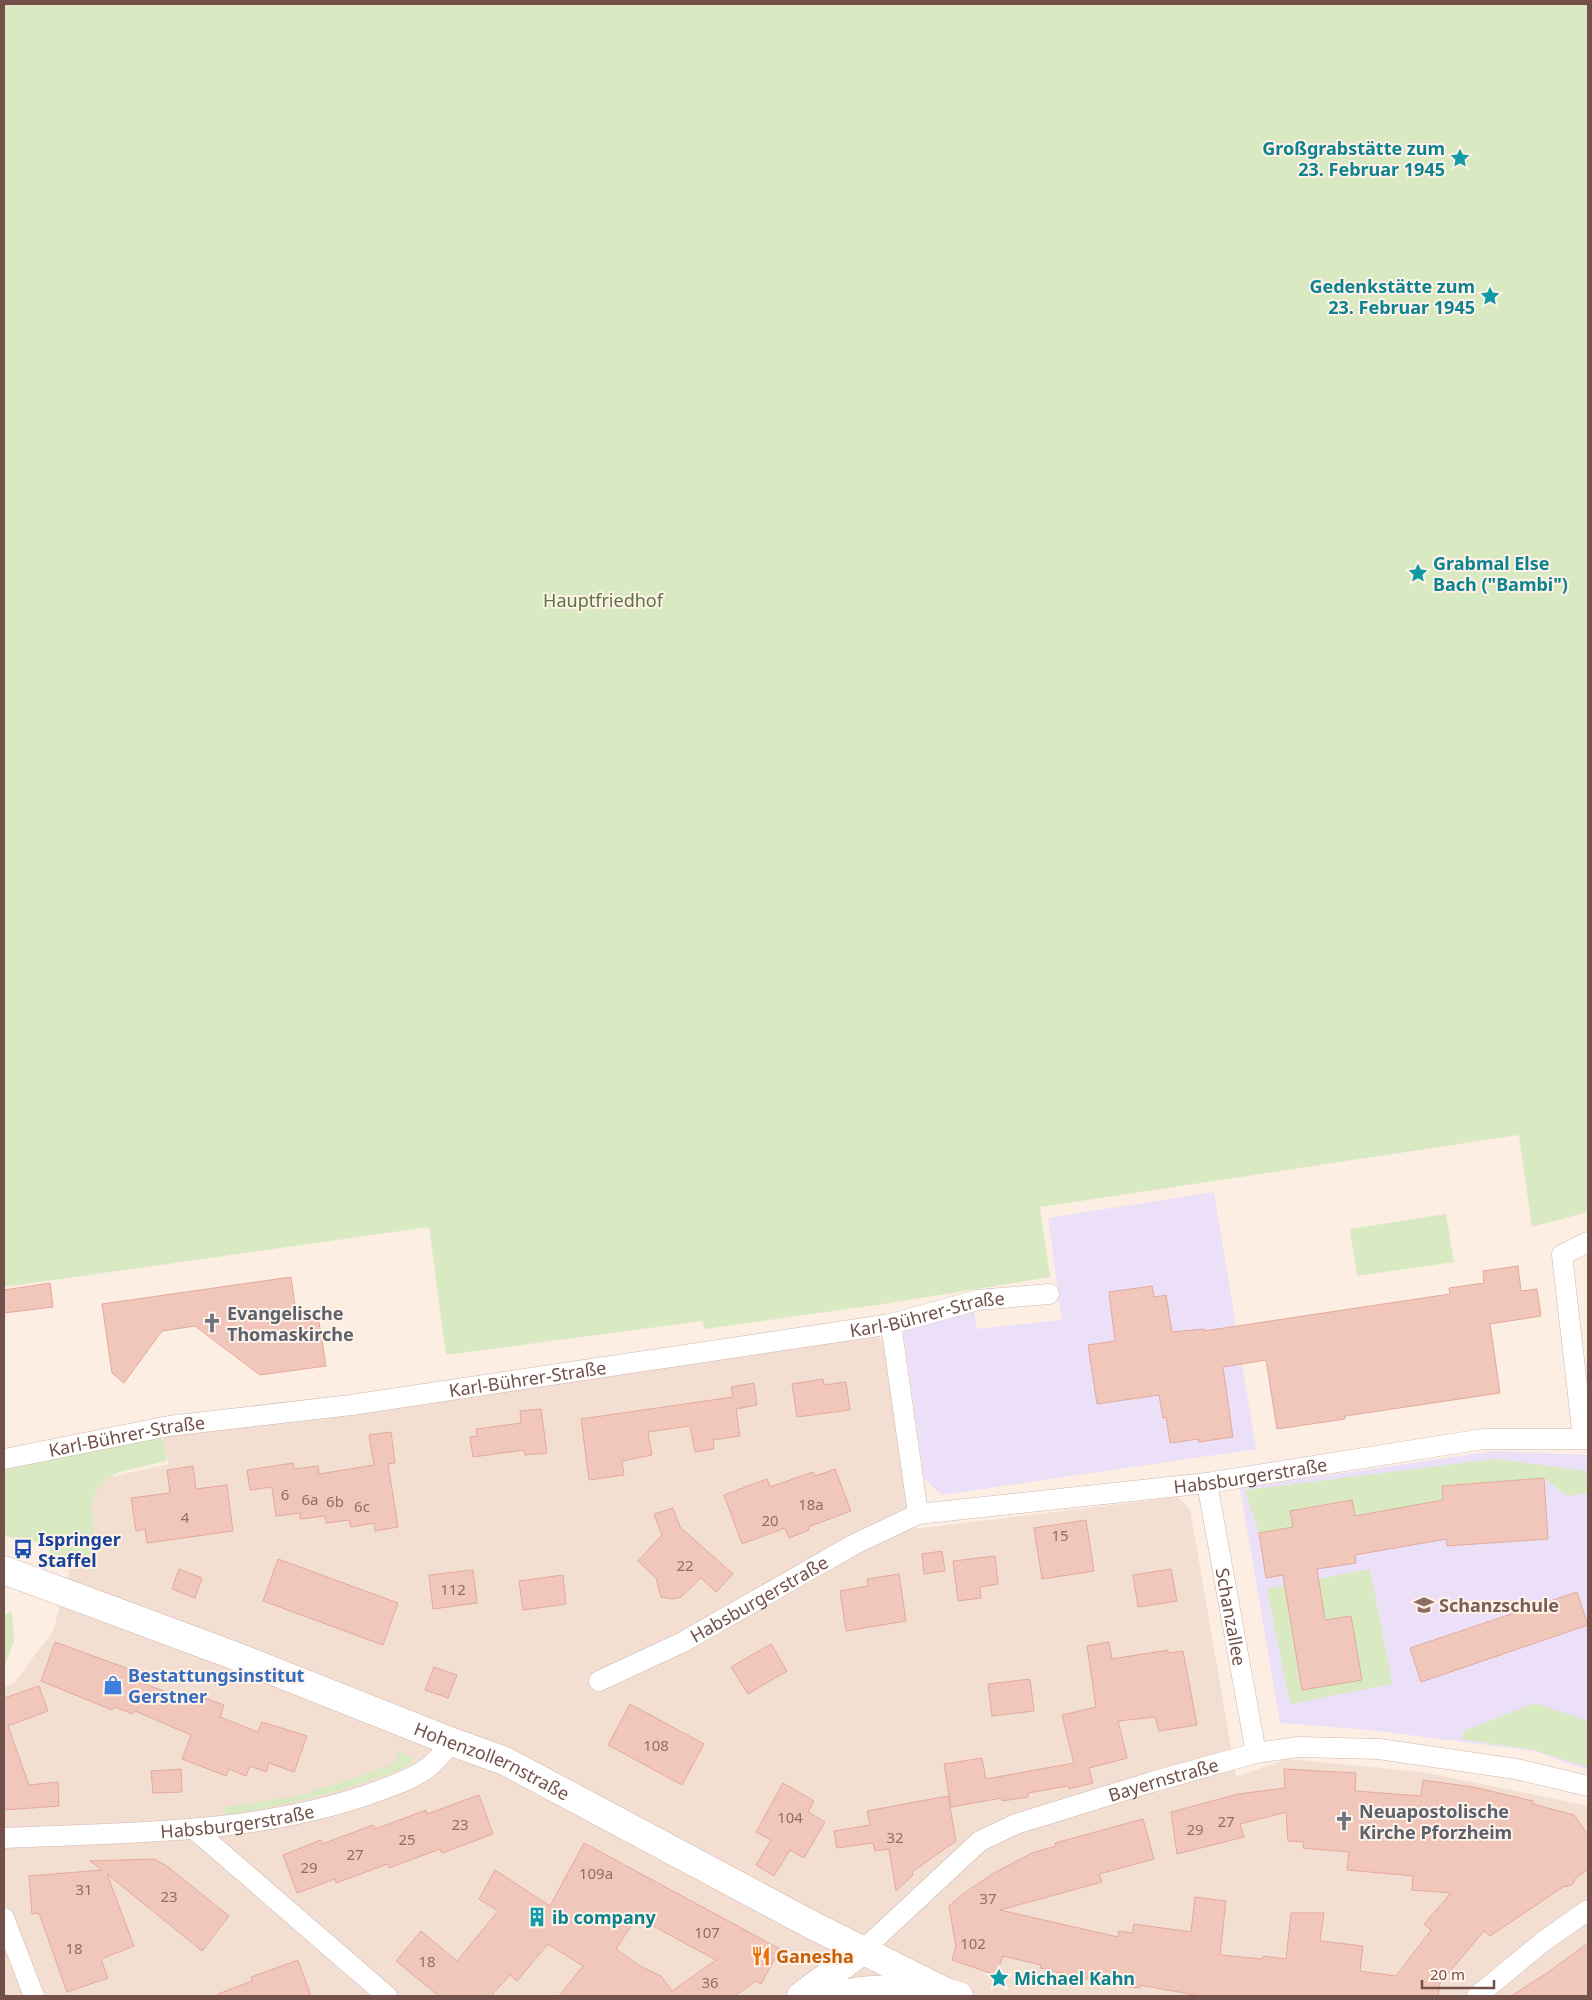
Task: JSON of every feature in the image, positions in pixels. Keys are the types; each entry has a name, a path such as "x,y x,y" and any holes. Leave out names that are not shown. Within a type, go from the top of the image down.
{"main road":[{"name":"Hohenzollernstraße","path":"4,1570 230,1654 452,1742 505,1761 862,1951 952,1994"},
{"name":"Bayernstraße","path":"800,1996 862,1951"},
{"path":"839,1996 854,1991 886,1990 952,1994"}],"street":[{"name":"Habsburgerstraße","path":"598,1682 683,1642 853,1545 918,1514 1207,1482 1483,1439 1585,1439 1562,1255 1588,1242"},
{"name":"Karl-Bührer-Straße","path":"4,1459 169,1426 351,1405 891,1324 978,1300 1049,1294"},
{"path":"891,1324 918,1514"},
{"name":"Schanzallee","path":"1207,1482 1256,1753"},
{"name":"Habsburgerstraße","path":"4,1838 194,1829 273,1820 347,1802 384,1789 424,1770 440,1757 452,1742"},
{"name":"Bayernstraße","path":"862,1951 980,1841 1016,1824 1152,1782 1256,1753 1298,1747 1379,1749 1516,1769 1588,1786"},
{"path":"194,1829 387,1996"},
{"path":"1478,1996 1544,1941 1588,1910"},
{"path":"4,1918 34,1996"}],"shaded area":[{"path":"1214,1192 1256,1449 941,1495 924,1478 903,1330 974,1308 976,1329 1062,1320 1048,1218"},
{"path":"875,1333 887,1347 915,1529 1177,1497 1190,1509 1236,1777 1287,1759 1423,1772 1588,1806 1588,1996 4,1996 4,1687 14,1683 53,1631 93,1481 169,1464 162,1436"},
{"name":"Schanzschule","path":"1494,1451 1588,1455 1588,1770 1534,1751 1370,1730 1280,1723 1240,1488"}],"green space":[{"name":"Hauptfriedhof","path":"4,4 1588,4 1588,1212 1532,1227 1519,1135 1040,1207 1050,1277 890,1303 705,1329 702,1321 446,1355 429,1227 4,1287"},
{"path":"1446,1214 1454,1262 1357,1276 1350,1229"},
{"path":"160,1437 164,1443 167,1461 119,1472 105,1481 95,1493 92,1507 97,1572 49,1553 51,1547 35,1541 32,1546 4,1535 4,1470"},
{"path":"1494,1459 1588,1471 1588,1493 1567,1496 1544,1478 1444,1506 1355,1516 1352,1500 1290,1511 1293,1527 1259,1533 1245,1490"},
{"path":"1370,1569 1392,1684 1290,1704 1267,1589"},
{"path":"12,1612 14,1642 4,1667 4,1614"},
{"path":"1535,1703 1588,1721 1588,1767 1534,1750 1461,1739 1464,1731"},
{"path":"399,1752 414,1758 403,1768 392,1773 315,1797 224,1815 225,1807 295,1796 390,1765 396,1761"}],"building":[{"path":"1518,1266 1521,1291 1537,1289 1541,1316 1490,1324 1500,1393 1345,1416 1345,1419 1277,1429 1266,1360 1223,1367 1233,1437 1199,1442 1198,1439 1170,1443 1166,1417 1163,1418 1159,1395 1097,1404 1088,1345 1115,1341 1109,1292 1152,1286 1154,1297 1166,1295 1172,1332 1204,1329 1204,1331 1450,1294 1449,1288 1484,1283 1483,1271"},
{"name":"Evangelische Thomaskirche","path":"291,1277 297,1320 318,1316 326,1366 260,1375 195,1326 162,1331 124,1383 112,1373 102,1304"},
{"path":"50,1283 53,1307 4,1313 4,1290"},
{"path":"823,1379 824,1385 846,1382 850,1410 797,1417 792,1384"},
{"path":"754,1383 757,1405 736,1409 740,1436 713,1440 714,1449 695,1452 690,1426 648,1432 652,1455 622,1461 624,1475 589,1480 581,1419 733,1397 731,1387"},
{"path":"541,1409 547,1453 525,1455 524,1450 473,1457 470,1437 477,1436 476,1429 521,1423 520,1411"},
{"path":"391,1432 395,1463 388,1464 398,1527 375,1531 374,1523 351,1527 349,1520 326,1523 325,1516 300,1519 300,1513 276,1516 272,1487 250,1490 247,1470 293,1463 294,1469 318,1466 319,1474 374,1465 369,1435"},
{"path":"193,1466 196,1489 227,1485 233,1531 147,1543 145,1529 136,1531 131,1498 170,1493 167,1470"},
{"path":"835,1469 851,1511 808,1527 809,1530 789,1538 785,1528 742,1544 724,1495 767,1479 770,1487 813,1472 815,1476"},
{"path":"1544,1478 1548,1539 1447,1546 1446,1539 1355,1555 1356,1563 1317,1569 1325,1620 1351,1616 1362,1680 1302,1690 1283,1575 1266,1578 1259,1533 1293,1527 1290,1511 1352,1500 1355,1516 1443,1500 1442,1486"},
{"path":"673,1508 680,1527 733,1574 716,1592 701,1578 681,1597 673,1599 661,1597 656,1578 638,1561 662,1535 654,1514"},
{"path":"1086,1520 1094,1571 1042,1579 1034,1528"},
{"path":"942,1551 945,1571 924,1574 922,1554"},
{"path":"995,1556 998,1584 980,1587 981,1598 958,1601 953,1561"},
{"path":"278,1559 398,1603 383,1645 263,1601"},
{"path":"179,1569 202,1578 195,1598 172,1589"},
{"path":"1171,1569 1177,1601 1138,1607 1133,1575"},
{"path":"473,1570 477,1603 433,1609 429,1575"},
{"path":"899,1574 906,1621 846,1631 840,1591 868,1586 867,1579"},
{"path":"563,1575 566,1604 523,1610 519,1581"},
{"path":"1577,1592 1588,1625 1421,1682 1410,1648"},
{"path":"55,1642 148,1676 145,1684 185,1699 188,1692 224,1705 220,1717 258,1732 262,1722 307,1736 294,1772 269,1763 266,1772 250,1766 246,1776 229,1769 226,1776 182,1759 191,1735 135,1711 133,1714 115,1707 112,1710 41,1681"},
{"path":"1109,1642 1112,1659 1168,1650 1168,1653 1183,1651 1197,1725 1159,1731 1155,1717 1118,1721 1127,1758 1089,1768 1093,1783 1069,1789 1068,1786 1028,1793 1028,1797 1002,1801 1002,1798 951,1807 944,1764 982,1758 986,1779 1074,1763 1062,1715 1096,1707 1087,1646"},
{"path":"771,1644 787,1671 748,1694 731,1667"},
{"path":"434,1667 457,1675 448,1698 425,1690"},
{"path":"1030,1679 1034,1711 992,1716 988,1684"},
{"path":"39,1686 48,1711 8,1726 29,1785 58,1782 59,1806 4,1810 4,1698"},
{"path":"630,1704 704,1744 682,1785 608,1745"},
{"path":"181,1769 182,1792 153,1793 151,1771"},
{"path":"1284,1769 1356,1773 1355,1791 1421,1796 1423,1780 1473,1787 1533,1801 1533,1804 1574,1815 1588,1835 1588,1869 1577,1877 1572,1885 1563,1887 1490,1936 1484,1931 1440,1983 1438,1996 1200,1996 1140,1985 1140,1988 1112,1985 1040,1968 1041,1965 1003,1956 996,1975 952,1960 956,1947 949,1906 964,1893 994,1873 1032,1853 1056,1846 1055,1843 1143,1819 1154,1859 1099,1874 1102,1882 1000,1910 1118,1937 1119,1931 1132,1933 1134,1924 1191,1932 1195,1897 1226,1901 1220,1955 1263,1959 1263,1956 1286,1959 1291,1913 1324,1913 1320,1941 1363,1946 1360,1971 1396,1976 1431,1930 1424,1924 1451,1893 1412,1890 1413,1876 1347,1870 1349,1852 1303,1848 1304,1842 1288,1841 1286,1812 1240,1824 1244,1837 1177,1854 1171,1812 1238,1794 1285,1788"},
{"path":"783,1783 814,1801 808,1812 825,1822 804,1858 790,1850 774,1876 756,1865 771,1840 756,1832"},
{"path":"479,1795 493,1834 442,1853 440,1849 389,1868 388,1864 336,1883 335,1879 297,1893 283,1855 321,1840 322,1844 373,1825 375,1829 426,1810 427,1814"},
{"path":"948,1796 956,1841 912,1872 913,1875 896,1891 889,1849 875,1851 873,1843 837,1848 834,1831 870,1825 867,1811"},
{"path":"584,1843 780,1949 761,1984 756,1981 735,1996 559,1996 583,1966 548,1944 517,1981 510,1975 491,1996 439,1996 396,1961 421,1931 457,1961 498,1911 479,1899 495,1870 550,1906","holes":["637,1917 716,1960 672,1991 661,1976 640,1966 616,1949"]},
{"path":"154,1859 167,1866 229,1916 202,1951 107,1874 134,1946 101,1959 108,1978 67,1992 39,1913 32,1914 29,1876 102,1870 90,1861"},
{"path":"1588,1943 1588,1996 1511,1996 1547,1973"},
{"path":"298,1960 311,1996 218,1996 218,1994 252,1981 251,1977"}],"place":[{"name":"Großgrabstätte zum 23. Februar 1945","path":"1460,158"},
{"name":"Gedenkstätte zum 23. Februar 1945","path":"1490,296"},
{"name":"Grabmal Else Bach (\"Bambi\")","path":"1418,573"},
{"name":"Evangelische Thomaskirche","path":"212,1323"},
{"name":"Ispringer Staffel","path":"23,1549"},
{"name":"Schanzschule","path":"1424,1605"},
{"name":"Bestattungsinstitut Gerstner","path":"113,1685"},
{"name":"Neuapostolische Kirche Pforzheim","path":"1344,1821"},
{"name":"ib company","path":"537,1917"},
{"name":"Ganesha","path":"761,1956"},
{"name":"Michael Kahn","path":"999,1978"}]}
